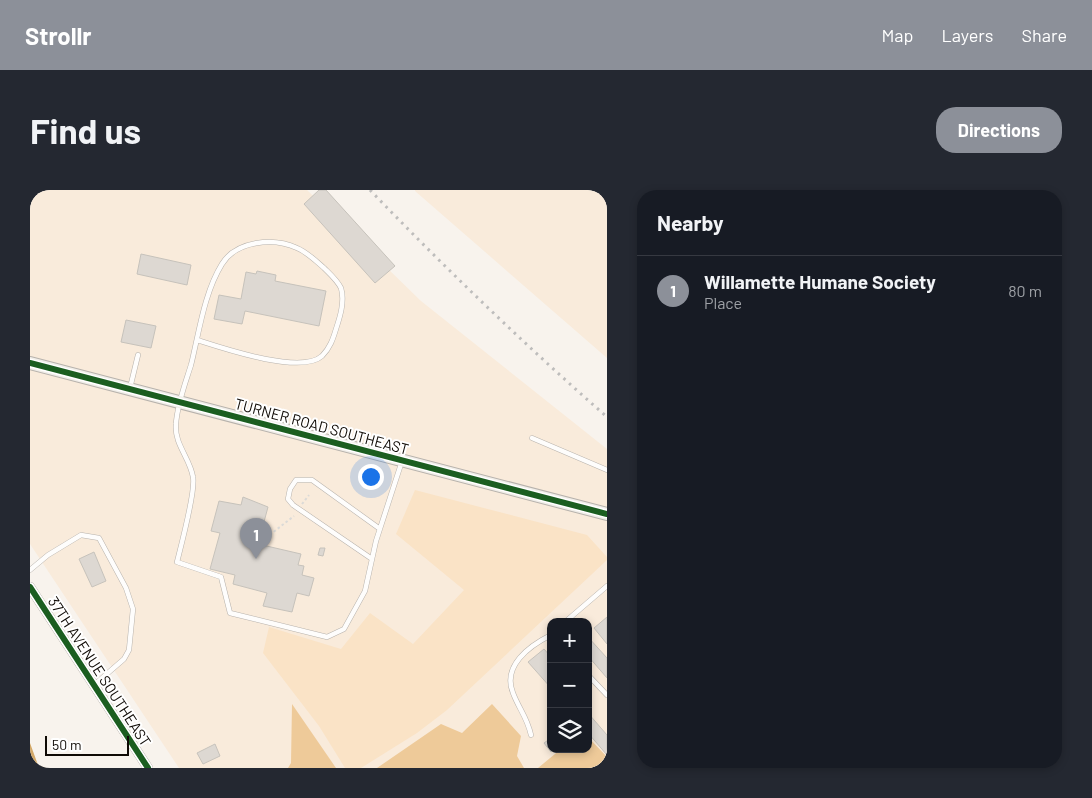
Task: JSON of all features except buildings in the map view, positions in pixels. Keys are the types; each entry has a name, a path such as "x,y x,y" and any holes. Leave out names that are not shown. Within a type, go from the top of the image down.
{"main road":[{"name":"TURNER ROAD SOUTHEAST","path":"30,363 607,514"}],"street":[{"name":"37TH AVENUE SOUTHEAST","path":"30,587 148,768"}],"lane":[{"path":"197,340 273,360 310,361 321,357 330,346 343,303 341,289 334,278 314,259 296,247 262,242 246,245 236,250 223,262 214,279 197,340 176,424 176,440 189,459 194,479 178,562 221,577 230,613 328,637 344,629 369,580 380,528 402,460"},
{"path":"130,389 138,356"},
{"path":"532,438 607,470"},
{"path":"372,559 298,509 288,499 290,489 296,480 312,480 380,528"},
{"path":"30,570 48,555 80,536 99,538 126,588 133,609 128,650 124,659 94,684"},
{"path":"570,618 607,586"},
{"path":"531,735 528,719 513,693 510,678 512,668 534,643 547,637"},
{"path":"592,679 607,695"}],"path":[{"path":"258,544 291,519 308,496"}],"shaded area":[{"path":"30,190 307,190 421,301 607,449 607,768 179,768 30,544"},
{"path":"607,190 607,358 415,191"},
{"path":"415,490 587,535 607,557 607,560 447,710 417,733 361,768 345,768 319,726 263,653 269,627 341,649 370,613 413,644 464,590 396,534"},
{"path":"292,704 336,768 288,768 291,763"},
{"path":"492,704 521,736 517,756 524,768 377,768 441,724 462,733"},
{"path":"592,741 607,757 607,768 538,768 556,753 592,753"},
{"path":"30,743 38,765 46,768 30,768"}],"railway":[{"path":"370,190 486,306 607,417"}],"cycle path":[{"path":"30,363 607,514"},
{"path":"30,587 148,768"}],"place":[{"name":"Willamette Humane Society","path":"256,559"}]}
